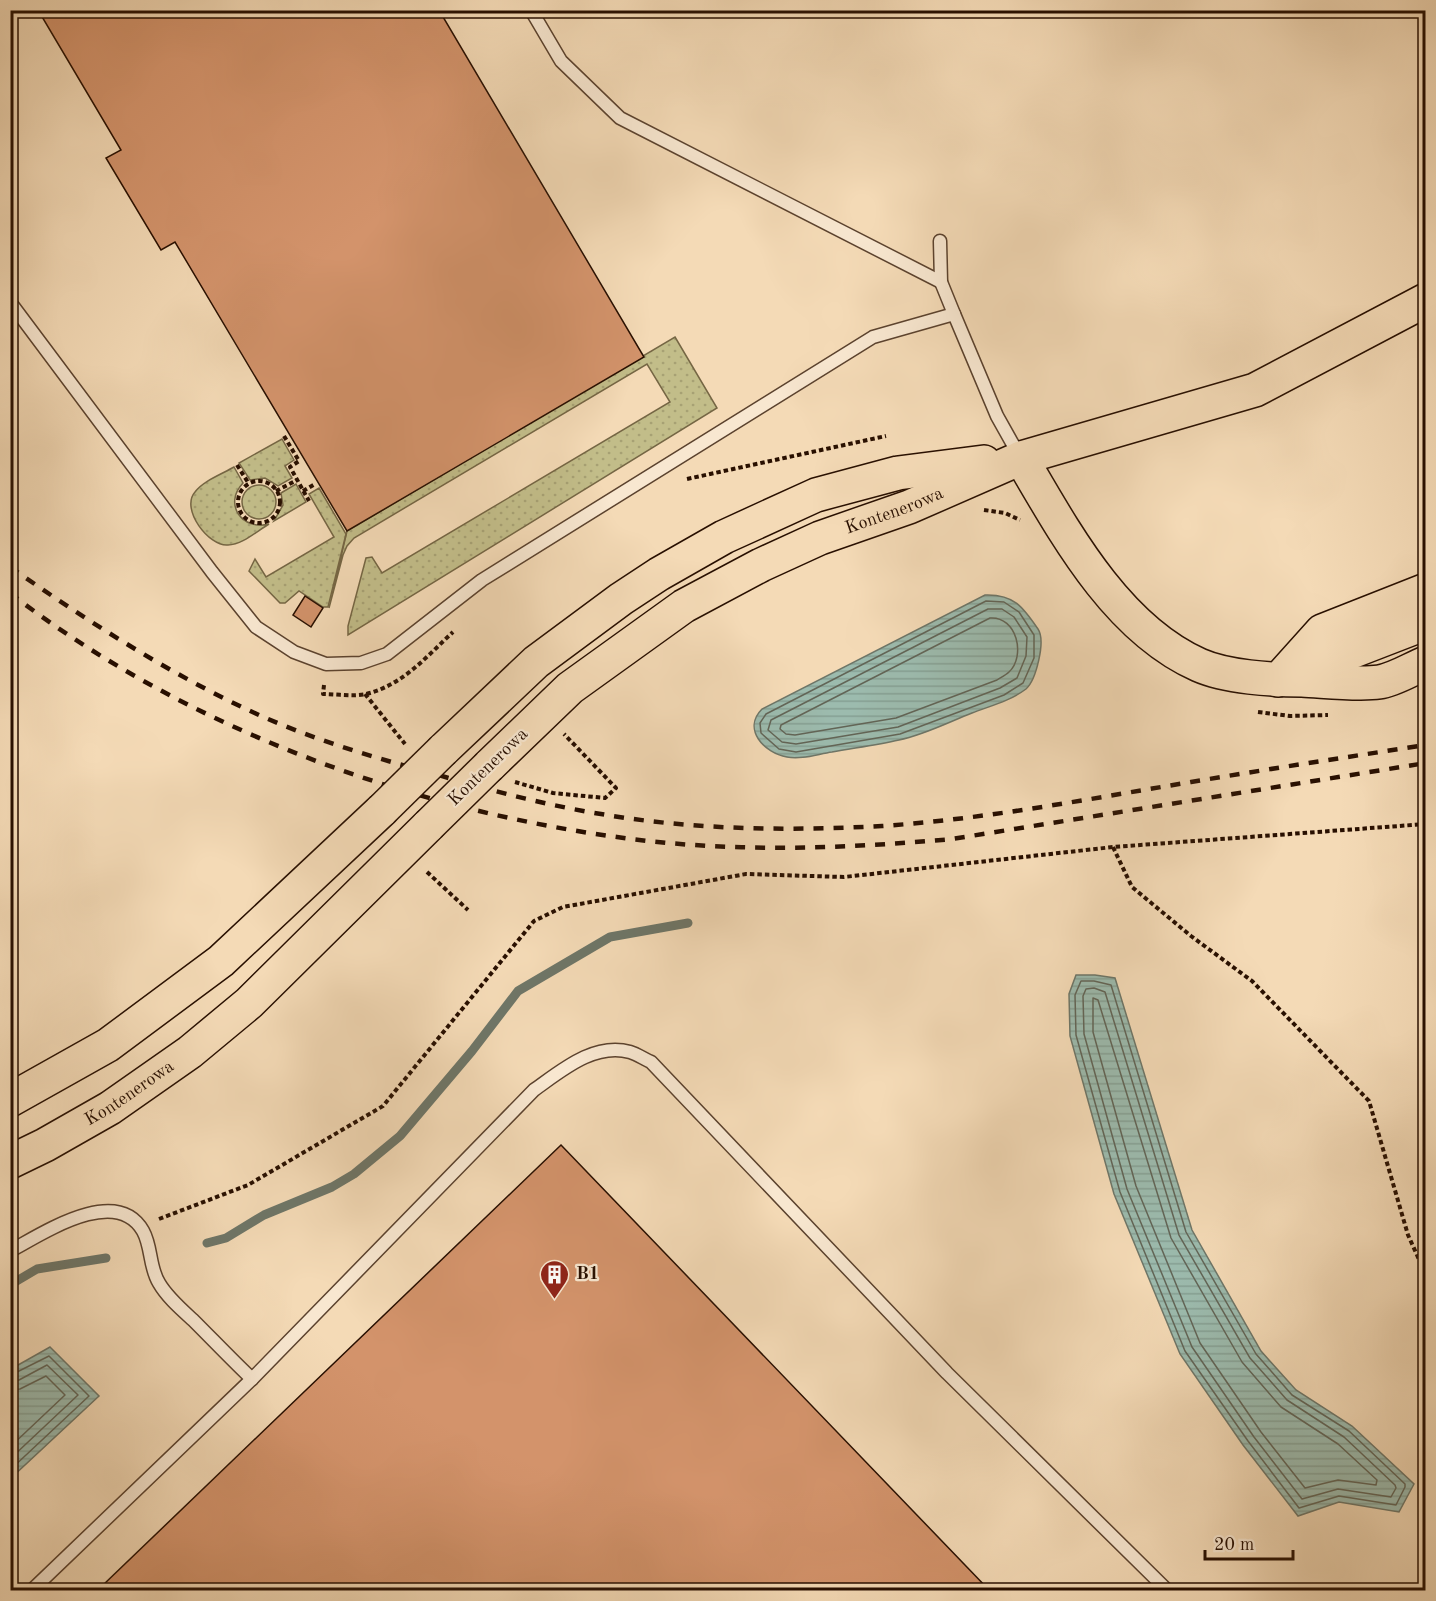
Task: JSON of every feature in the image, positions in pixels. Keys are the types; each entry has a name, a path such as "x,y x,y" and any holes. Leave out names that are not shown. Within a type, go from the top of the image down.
{"main road":[{"name":"Kontenerowa","path":"10,1162 110,1108 190,1052 249,1003 570,688 684,606 761,565 810,543 909,507 1021,458 1255,390 1425,300"},
{"name":"Kontenerowa","path":"10,1100 108,1045 221,961 536,662 659,574 724,537 816,495 898,473 1021,458"},
{"path":"1021,458 1071,543 1099,580 1138,624 1166,648 1201,666 1240,675 1278,680 1380,682 1425,663"},
{"path":"1278,680 1322,631 1425,590"},
{"path":"1278,680 1425,623"}],"lane":[{"path":"531,10 561,61 620,118 942,282"},
{"path":"940,242 942,282 997,416 1021,458"},
{"path":"10,302 212,572 256,627 294,652 327,664 361,663 387,654 482,580 873,337 954,314"},
{"path":"32,1590 252,1379 534,1090 574,1061 603,1051 629,1052 651,1062 947,1373 1167,1590"},
{"path":"10,1251 63,1223 95,1212 105,1211 132,1219 142,1230 148,1244 152,1268 159,1284 252,1379"}],"path":[{"path":"284,436 299,461 290,467 309,501"},
{"path":"684,480 886,436"},
{"path":"237,465 249,484"},
{"path":"276,491 297,480"},
{"path":"263,481 276,491 279,503 275,515 265,522 253,522 243,515 238,505 240,493 249,484 263,481"},
{"path":"303,491 315,484"},
{"path":"978,510 1005,513 1022,521"},
{"path":"327,664 323,694 365,694 396,682 424,662 459,627"},
{"path":"1251,710 1290,716 1330,715"},
{"path":"571,742 614,784"},
{"path":"142,1230 159,1219 248,1185 383,1106 534,921 563,907 746,874 844,877 1113,847 1425,824"},
{"path":"1113,847 1132,887 1191,936 1252,981 1370,1101 1408,1235 1425,1275"},
{"path":"433,877 468,910"}],"shaded area":[{"path":"675,337 717,408 348,635 348,626 366,558 372,557 382,573 670,402 647,364 354,538 343,555 329,608 347,531"},
{"path":"282,439 294,460 285,466 292,478 278,486 265,478 250,480 239,463"},
{"path":"234,467 243,483 235,499 238,514 251,524 269,524 244,540 228,545 221,544 205,534 194,517 191,499 203,484"},
{"path":"296,484 306,502 274,521 283,505 281,493"},
{"path":"259,485 271,490 276,502 271,514 259,519 247,514 242,502 247,490"},
{"path":"319,488 346,534 328,607 323,607 299,591 285,603 280,603 249,571 255,559 266,577 334,537 309,494"}],"water":[{"path":"985,595 1003,597 1017,603 1038,629 1041,642 1036,669 1030,684 1020,693 1000,703 908,738 810,756 792,758 779,755 758,739 754,724 762,709"},
{"path":"1076,975 1115,978 1192,1230 1261,1351 1296,1390 1352,1426 1414,1484 1399,1512 1339,1502 1298,1516 1243,1445 1180,1354 1114,1194 1070,1036 1069,994"},
{"path":"50,1347 99,1396 11,1478 11,1369"}],"building":[{"path":"38,10 439,10 644,357 347,531 175,242 161,250 106,158 121,150"},
{"path":"305,596 323,608 311,627 293,615"},
{"name":"B1","path":"561,1145 989,1590 106,1590 102,1586"}],"waterway":[{"path":"207,1243 226,1238 264,1215 332,1187 354,1174 400,1136 472,1051 518,991 610,937 688,923"},
{"path":"10,1285 37,1269 106,1258"}],"railway":[{"path":"10,567 70,608 162,665 280,724 368,755 496,791 559,806 636,819 706,826 776,829 847,828 921,823 1037,808 1426,745"},
{"path":"10,593 77,640 147,683 221,721 298,754 377,782 456,805 537,824 617,837 701,845 785,848 952,839 1426,763"}],"place":[{"name":"B1","path":"555,1300"}]}
